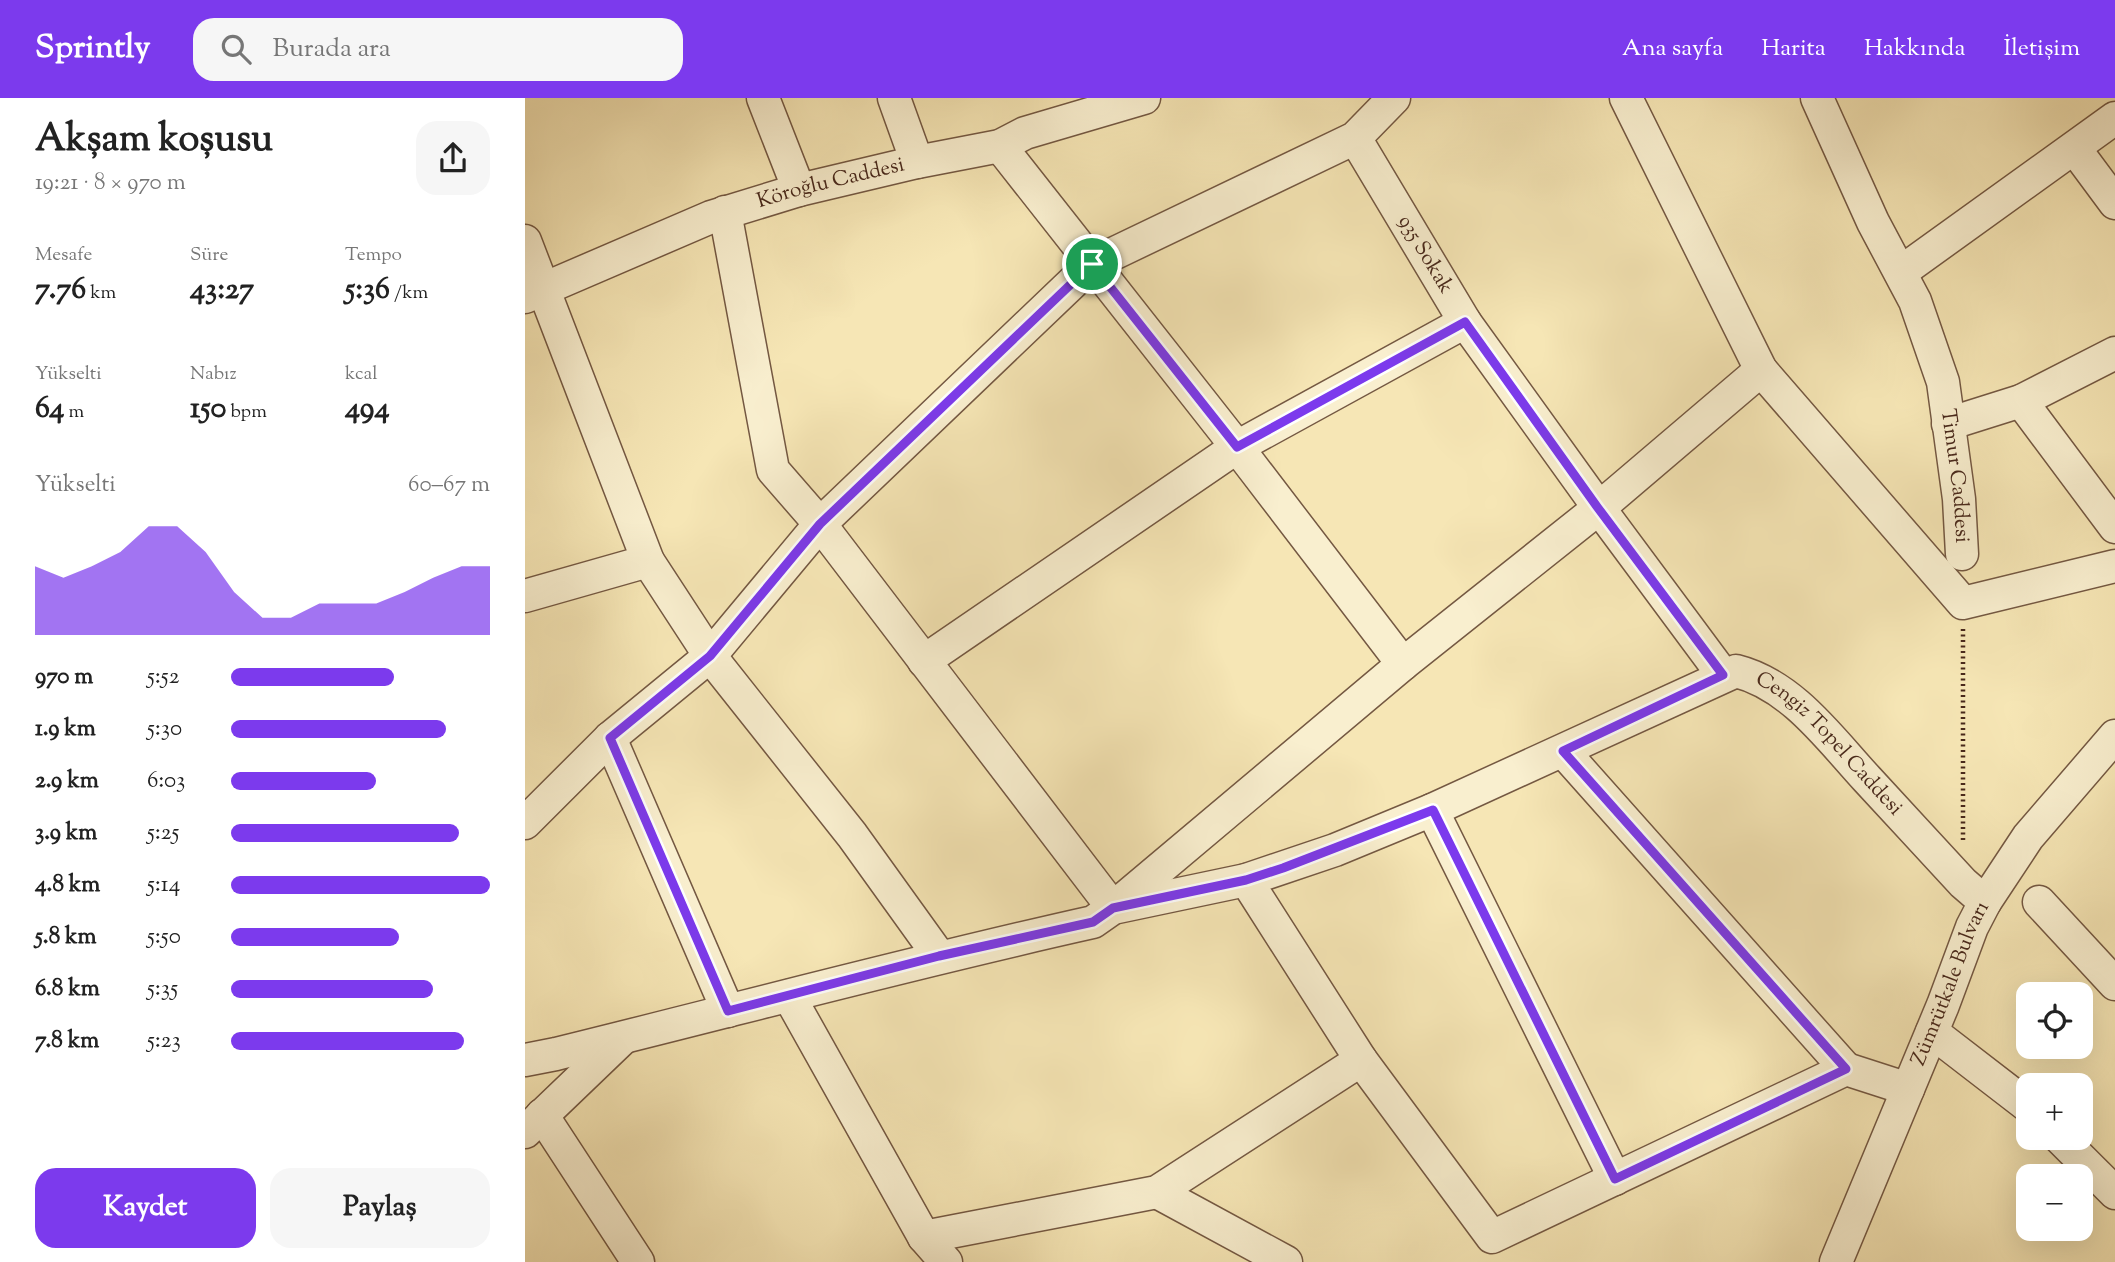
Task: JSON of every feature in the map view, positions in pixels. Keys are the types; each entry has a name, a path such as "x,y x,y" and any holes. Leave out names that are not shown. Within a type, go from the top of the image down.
{"street":[{"path":"763,98 799,190"},
{"path":"894,98 917,162"},
{"name":"Köroğlu Caddesi","path":"534,293 725,212 799,190 917,162 1000,146 1025,133 1144,98"},
{"path":"525,823 610,738 710,656 820,524 1092,264 1355,138 1394,98"},
{"path":"1626,98 1761,369 1963,603 2115,566"},
{"name":"Timur Caddesi","path":"1817,98 1873,222 1915,301 1943,382 1959,499 1962,554"},
{"path":"1901,272 2115,118"},
{"name":"935 Sokak","path":"1355,138 1465,322 1598,508 1723,675"},
{"path":"1000,146 1237,447 1403,664"},
{"path":"2075,149 2115,203"},
{"path":"725,212 773,470 820,524 1113,908 1403,664 1598,508 1761,369"},
{"path":"525,241 534,293 648,561 710,656 852,835 939,956"},
{"path":"924,661 1237,447 1465,322"},
{"path":"1948,424 2021,401 2115,353"},
{"path":"2021,401 2115,527"},
{"path":"525,596 648,561"},
{"name":"Cengiz Topel Caddesi","path":"525,1060 789,996 939,956 1093,922 1113,908 1246,880 1335,850 1433,810 1736,671 1752,675 1776,689 1806,713 1974,892"},
{"path":"610,738 728,1011"},
{"name":"Zümrütkale Bulvarı","path":"1836,1262 1932,1032 1972,927 1974,892 2113,745"},
{"path":"1563,751 1846,1069 1908,1089"},
{"path":"1433,810 1615,1179"},
{"path":"1246,880 1361,1060 1492,1237 1846,1069"},
{"path":"2039,902 2115,984"},
{"path":"789,996 924,1237 946,1262"},
{"path":"1932,1032 2016,1097"},
{"path":"624,1037 534,1123 638,1262"},
{"path":"924,1237 1157,1192 1361,1060"},
{"path":"2072,1150 2115,1193"},
{"path":"1157,1192 1286,1262"}],"path":[{"path":"1963,603 1974,892"}],"route":[{"path":"1092,264 1237,447 1465,322 1598,508 1723,675 1563,751 1846,1069 1615,1179 1433,810 1335,850 1246,880 1113,908 1093,922 939,956 728,1011 610,738 710,656 820,524 1092,264"}]}
